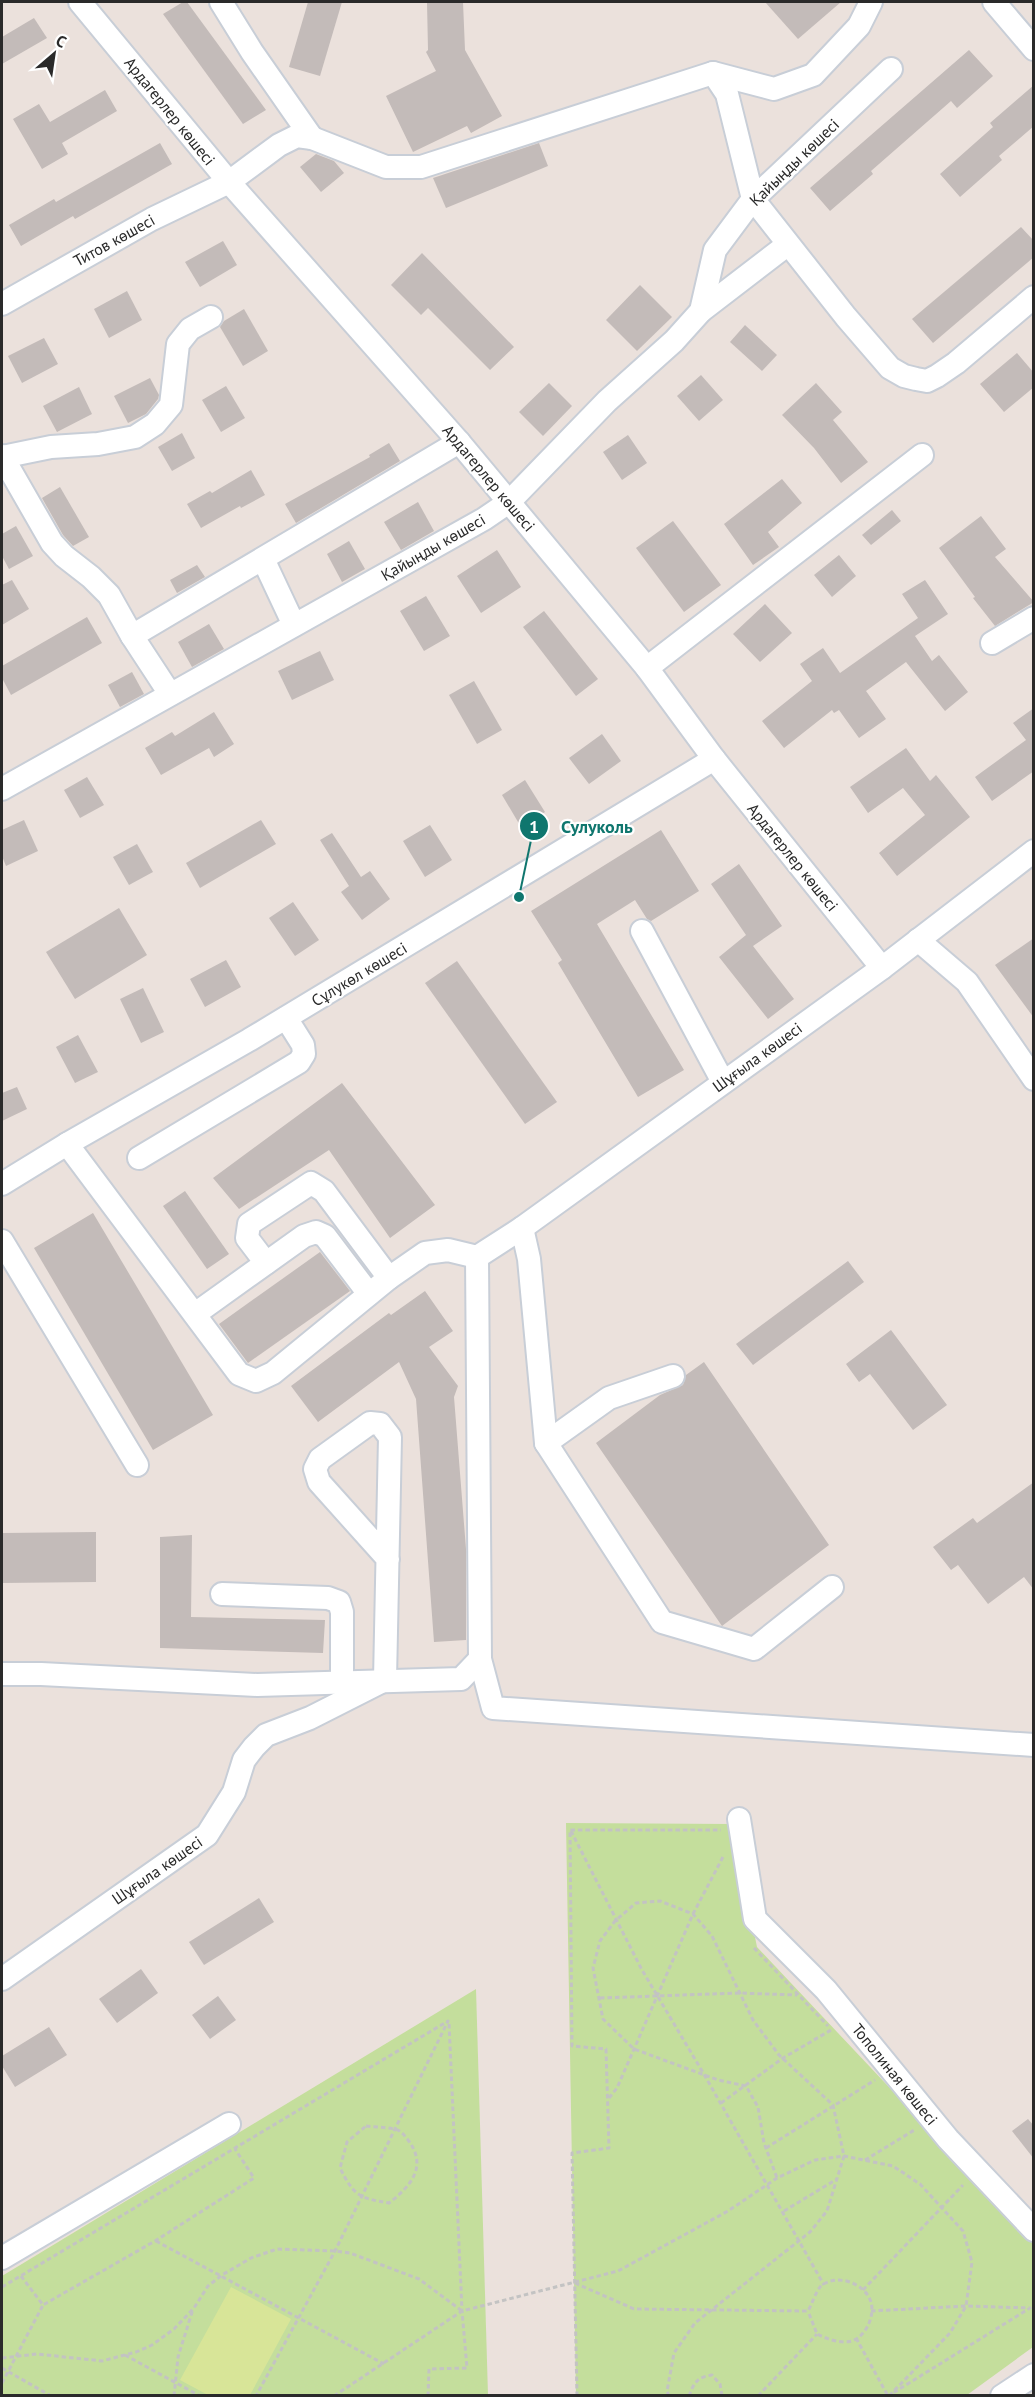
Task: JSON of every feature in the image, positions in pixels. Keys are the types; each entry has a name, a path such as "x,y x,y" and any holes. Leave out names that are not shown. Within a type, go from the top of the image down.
{"street":[{"name":"Ардагерлер көшесі","path":"80,2 229,182 459,442 647,668 714,759 882,968"},
{"path":"221,2 252,52 312,138 386,167 421,166 713,73 774,89 813,75 859,26 872,2"},
{"path":"994,2 1034,49"},
{"name":"Қайыңды көшесі","path":"2,789 484,519 509,502 607,401 674,341 701,311 716,250 753,199 891,69"},
{"path":"713,73 727,94 753,199 787,245 891,368 904,376 927,381 956,363 1034,297"},
{"name":"Титов көшесі","path":"2,304 152,219 229,182 279,145 297,136 312,138"},
{"path":"701,311 787,245"},
{"path":"170,694 132,636 109,595 52,543 2,457 51,447 98,444 135,437 155,424 171,405 178,345 190,329 211,317"},
{"path":"132,636 459,442"},
{"path":"647,668 922,455"},
{"path":"263,559 294,625"},
{"path":"992,643 1034,618"},
{"name":"Сұлукөл көшесі","path":"2,1184 286,1018 714,759"},
{"name":"Шұғыла көшесі","path":"477,1257 522,1228 882,968 1034,851"},
{"path":"642,931 723,1082"},
{"path":"918,939 967,982 1034,1079"},
{"path":"139,1158 299,1062 304,1054 303,1045 286,1018"},
{"path":"67,1144 239,1374 256,1381 273,1373 389,1278 425,1253 448,1250 477,1257 480,1659 493,1708 1034,1745"},
{"path":"266,1263 247,1238 249,1224 311,1183 324,1191 389,1278"},
{"path":"522,1228 530,1259 546,1443 662,1622 754,1649 832,1587"},
{"path":"195,1314 304,1236 316,1232 325,1236 369,1294"},
{"path":"2,1241 137,1465"},
{"path":"546,1443 609,1398 673,1376"},
{"path":"385,1680 390,1437 380,1424 370,1423 320,1459 315,1469 319,1482 387,1559"},
{"path":"222,1594 328,1598 339,1602 342,1612 342,1682"},
{"path":"2,1674 257,1685 461,1679 480,1659"},
{"name":"Шұғыла көшесі","path":"2,1979 207,1835 234,1792 244,1760 266,1735 310,1718 385,1680"},
{"path":"734,1824 753,1928"},
{"name":"Тополиная көшесі","path":"753,1928 826,1990 948,2139 1034,2230"},
{"path":"2,2258 229,2124"},
{"path":"1002,2396 1034,2375"}],"path":[{"path":"570,1830 734,1824"},
{"path":"570,1830 615,1921 824,2285"},
{"path":"570,1830 572,2046 606,2049 609,2148 572,2153 577,2396"},
{"path":"608,2099 617,2088 693,1914 726,1851"},
{"path":"669,2396 667,2391 674,2353 695,2323 810,2232 827,2211 844,2156 833,2105 783,2058 753,2020 712,1936 693,1914 660,1901 636,1903 615,1921 600,1941 593,1968 603,2019 634,2049 705,2076 746,2086 758,2106 766,2148 777,2178"},
{"path":"753,1928 754,1949 838,2038"},
{"path":"600,1998 739,1993 797,1995"},
{"path":"256,2396 335,2251 448,2021"},
{"path":"2,2288 448,2021"},
{"path":"428,2396 429,2369 467,2368 462,2311 448,2021"},
{"path":"721,2103 783,2058 831,2030"},
{"path":"766,2148 877,2079 870,2071"},
{"path":"366,2126 395,2129 403,2133 416,2151 417,2171 406,2190 389,2203 361,2198 350,2189 340,2168 347,2142 366,2126"},
{"path":"866,2160 922,2126"},
{"path":"2,2383 43,2305 155,2241 255,2178 234,2148"},
{"path":"334,2396 462,2311 618,2271 728,2211 777,2178 815,2160 844,2156 893,2166 920,2184 963,2231 972,2262 966,2306 950,2333 888,2396"},
{"path":"783,2211 839,2178"},
{"path":"863,2289 970,2178"},
{"path":"155,2241 384,2364"},
{"path":"2,2358 37,2354 102,2361 152,2345 174,2329 194,2308 208,2286 251,2258 277,2249 350,2253 419,2278 462,2311"},
{"path":"21,2276 43,2305"},
{"path":"834,2281 850,2282 863,2289 871,2302 871,2311 865,2330 852,2341 830,2341 817,2334 808,2311 824,2285 834,2281"},
{"path":"573,2283 634,2309 808,2311"},
{"path":"871,2311 966,2306 1032,2307"},
{"path":"888,2396 1032,2307"},
{"path":"174,2396 178,2356 194,2308"},
{"path":"758,2396 817,2334"},
{"path":"856,2338 888,2396"},
{"path":"125,2355 200,2396"},
{"path":"2,2368 51,2396"},
{"path":"689,2396 693,2385 701,2377 712,2375 720,2384 722,2396"},
{"path":"899,2389 903,2396"}],"green space":[{"path":"566,1823 732,1824 757,1947 1033,2240 1033,2347 967,2395 576,2395"},
{"path":"476,1989 488,2395 2,2396 2,2276"},
{"path":"231,2287 291,2319 250,2395 208,2395 180,2380"}],"building":[{"path":"187,2 266,110 243,124 163,14"},
{"path":"308,2 342,2 320,76 289,67"},
{"path":"427,2 463,2 465,50 502,116 471,133 467,126 413,152 386,96 436,71 426,52 428,50"},
{"path":"765,2 841,2 798,39"},
{"path":"34,18 47,38 2,64 2,37"},
{"path":"969,50 993,76 957,108 951,101 871,171 873,174 830,211 810,188"},
{"path":"1034,85 1034,126 999,156 1002,160 960,197 940,174 993,127 990,123"},
{"path":"105,90 117,111 62,143 68,154 42,169 13,119 39,104 50,122"},
{"path":"160,143 172,164 75,219 73,216 21,246 9,225 54,199 56,202"},
{"path":"539,143 548,166 446,208 433,178"},
{"path":"316,154 334,161 344,173 321,192 300,167"},
{"path":"1021,227 1034,241 1034,257 933,343 912,319"},
{"path":"223,241 237,265 200,287 185,262"},
{"path":"422,253 514,347 490,370 428,308 421,315 391,285"},
{"path":"640,285 672,317 637,351 606,320"},
{"path":"127,291 142,320 109,338 94,309"},
{"path":"244,309 268,351 243,366 220,327 224,321"},
{"path":"745,325 777,355 762,371 730,342"},
{"path":"44,338 58,364 22,383 8,356"},
{"path":"1017,353 1034,373 1034,387 1004,412 980,384"},
{"path":"701,375 723,400 699,421 677,396"},
{"path":"150,378 159,395 158,399 146,414 128,423 114,396"},
{"path":"549,383 572,406 543,436 519,412"},
{"path":"816,383 842,412 833,420 868,462 841,483 814,448 782,415"},
{"path":"226,386 245,418 221,432 202,400"},
{"path":"79,387 92,414 57,432 43,406"},
{"path":"182,433 195,458 172,471 158,447"},
{"path":"628,435 647,463 622,480 603,452"},
{"path":"389,443 400,461 296,523 285,504 370,457 369,455"},
{"path":"251,470 265,495 201,528 187,504 210,491 212,493"},
{"path":"782,479 802,503 768,532 779,547 753,565 724,524"},
{"path":"60,487 89,537 73,546 63,535 42,498"},
{"path":"418,502 434,531 401,550 384,522"},
{"path":"892,510 901,521 871,545 862,535"},
{"path":"981,516 1006,549 995,557 1034,602 995,626 939,548"},
{"path":"673,521 721,585 684,612 636,548"},
{"path":"16,526 33,556 9,569 2,556 2,534"},
{"path":"349,541 365,569 342,582 327,554"},
{"path":"497,550 521,587 481,613 457,576"},
{"path":"839,555 856,576 832,597 814,575"},
{"path":"197,565 205,577 177,593 170,580"},
{"path":"12,580 29,609 2,625 2,585"},
{"path":"925,580 948,614 915,636 932,661 939,655 968,692 945,711 906,662 866,691 886,719 859,738 839,710 834,713 832,710 784,748 762,721 812,681 800,664 823,648 840,673 918,618 902,594"},
{"path":"426,596 450,636 424,651 400,611"},
{"path":"765,604 792,633 760,662 733,634"},
{"path":"544,611 598,679 576,696 523,627"},
{"path":"87,617 102,643 11,695 2,678 2,666"},
{"path":"209,624 224,649 192,667 178,642"},
{"path":"320,651 334,680 292,700 278,671"},
{"path":"132,672 144,694 120,707 108,685"},
{"path":"474,681 502,730 477,744 449,695"},
{"path":"1034,708 1034,771 992,801 975,777 1026,740 1013,723"},
{"path":"214,712 234,744 214,757 209,748 161,775 145,748 172,732 175,736"},
{"path":"602,734 621,761 589,784 569,758"},
{"path":"906,748 930,781 936,775 970,817 897,876 879,853 925,815 903,788 868,813 850,787"},
{"path":"87,777 104,805 80,818 64,790"},
{"path":"525,780 545,812 521,827 502,795"},
{"path":"24,820 38,851 6,866 2,856 2,830"},
{"path":"261,820 276,844 200,888 186,863"},
{"path":"430,825 452,860 425,877 403,841"},
{"path":"661,830 699,891 651,921 647,919 635,900 597,924 684,1070 638,1097 558,963 562,960 531,911"},
{"path":"332,833 361,877 370,871 390,899 362,920 341,892 349,886 320,840"},
{"path":"137,844 153,872 129,885 113,857"},
{"path":"739,864 782,926 753,946 794,999 768,1019 719,957 746,935 711,884"},
{"path":"293,902 319,940 295,956 269,918"},
{"path":"119,908 147,955 75,999 46,952"},
{"path":"1034,938 1034,1018 995,965"},
{"path":"226,960 241,987 205,1007 190,979"},
{"path":"457,961 557,1102 525,1124 425,983"},
{"path":"143,988 164,1032 141,1043 120,999"},
{"path":"78,1035 98,1072 75,1083 56,1047"},
{"path":"342,1083 435,1205 390,1238 329,1150 239,1209 213,1178"},
{"path":"17,1087 27,1109 2,1121 2,1093"},
{"path":"185,1191 229,1254 207,1269 163,1206"},
{"path":"93,1213 213,1415 153,1450 34,1248"},
{"path":"320,1252 350,1291 248,1363 219,1324"},
{"path":"848,1261 864,1282 753,1365 736,1344"},
{"path":"425,1291 453,1331 429,1347 458,1386 454,1397 466,1549 466,1640 434,1642 416,1399 399,1362 318,1422 291,1386 389,1313 391,1315"},
{"path":"891,1330 947,1405 913,1430 870,1374 859,1382 846,1364"},
{"path":"704,1362 829,1545 722,1626 596,1443 660,1395 683,1385 686,1375"},
{"path":"1034,1482 1034,1590 1024,1577 988,1604 958,1565 951,1570 933,1547 973,1518 977,1523"},
{"path":"96,1532 96,1582 2,1583 2,1533"},
{"path":"192,1535 191,1617 325,1620 323,1653 160,1648 160,1537"},
{"path":"259,1898 274,1922 204,1965 189,1942"},
{"path":"141,1969 158,1993 117,2023 99,1999"},
{"path":"218,1996 236,2020 210,2039 192,2015"},
{"path":"49,2027 67,2055 15,2087 2,2066 2,2056"},
{"path":"1028,2119 1034,2126 1034,2159 1012,2131"}],"place":[{"name":"Сулуколь","path":"519,897"}]}
